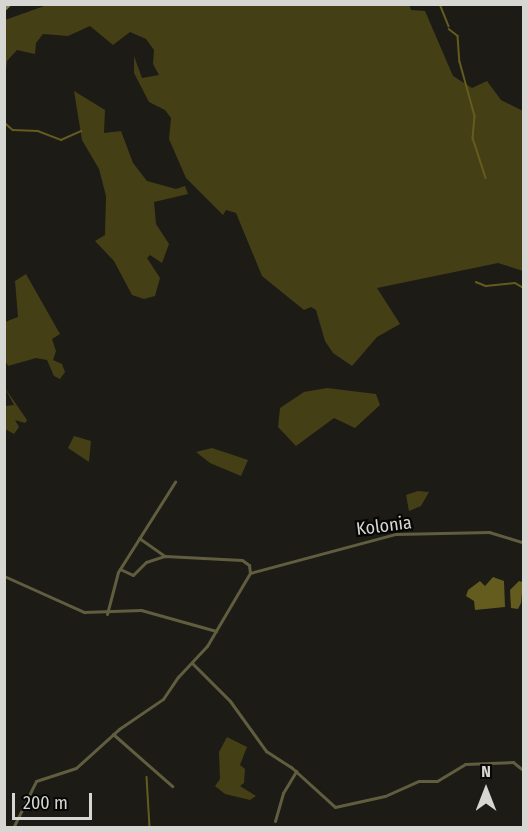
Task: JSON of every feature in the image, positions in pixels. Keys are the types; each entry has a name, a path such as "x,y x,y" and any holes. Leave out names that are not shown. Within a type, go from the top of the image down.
{"street":[{"path":"106,614 120,569 175,482"},
{"name":"Kolonia","path":"249,573 396,534 489,532 524,543"},
{"path":"139,538 165,556"},
{"path":"13,828 36,782 76,768 113,734 163,699 216,631 249,573 249,565 237,558 204,560 165,556 146,562 131,575 120,569"},
{"path":"4,576 59,604 88,613 106,614 141,610 216,631"},
{"path":"191,663 230,701 266,752 296,771 326,802 340,808 385,796 419,781 437,781 465,764 513,762 524,771"},
{"path":"113,734 172,786"},
{"path":"275,821 283,793 296,771"}],"shaded area":[{"path":"409,4 411,10 425,11 453,76 472,88 487,81 501,100 523,111 523,271 498,263 377,288 400,324 377,337 352,366 333,353 325,341 316,310 311,307 304,310 262,276 236,213 226,210 223,215 186,178 169,139 171,118 165,110 149,102 134,73 134,56 142,78 159,75 153,64 154,50 146,39 130,32 113,45 90,26 68,36 43,34 36,43 35,54 17,50 7,61 5,78 5,20 47,5"},
{"path":"74,91 105,110 104,133 121,131 133,163 147,181 176,189 185,186 188,194 154,202 156,224 169,244 162,263 150,255 147,258 160,278 155,296 144,299 132,295 114,261 95,241 105,235 106,196 99,169 82,140"},
{"path":"26,274 60,334 52,339 56,351 53,360 62,364 65,372 60,379 54,376 47,360 36,358 8,366 5,360 5,322 18,317 15,281"},
{"path":"5,388 27,420 25,423 15,420 19,427 14,434 5,429 5,406 14,405"},
{"path":"327,388 376,394 380,405 355,428 334,418 296,446 278,427 280,408 304,392"},
{"path":"74,436 91,441 89,462 68,448"},
{"path":"212,448 248,460 241,476 210,463 196,452"},
{"path":"418,491 429,492 421,506 409,511 406,495"},
{"path":"493,577 504,581 505,607 475,610 474,601 466,596 468,590 480,581 485,586"},
{"path":"519,581 523,582 521,603 518,609 511,608 510,590"},
{"path":"227,737 247,747 240,765 245,769 244,783 240,786 256,796 250,800 225,794 215,786 220,779 219,752"}],"waterway":[{"path":"440,4 449,26"},
{"path":"449,29 458,36 460,62 475,116 473,138 486,178"},
{"path":"4,122 13,130 38,131 61,140 81,131"},
{"path":"476,282 486,286 515,283 524,288"},
{"path":"147,777 150,828"}]}
